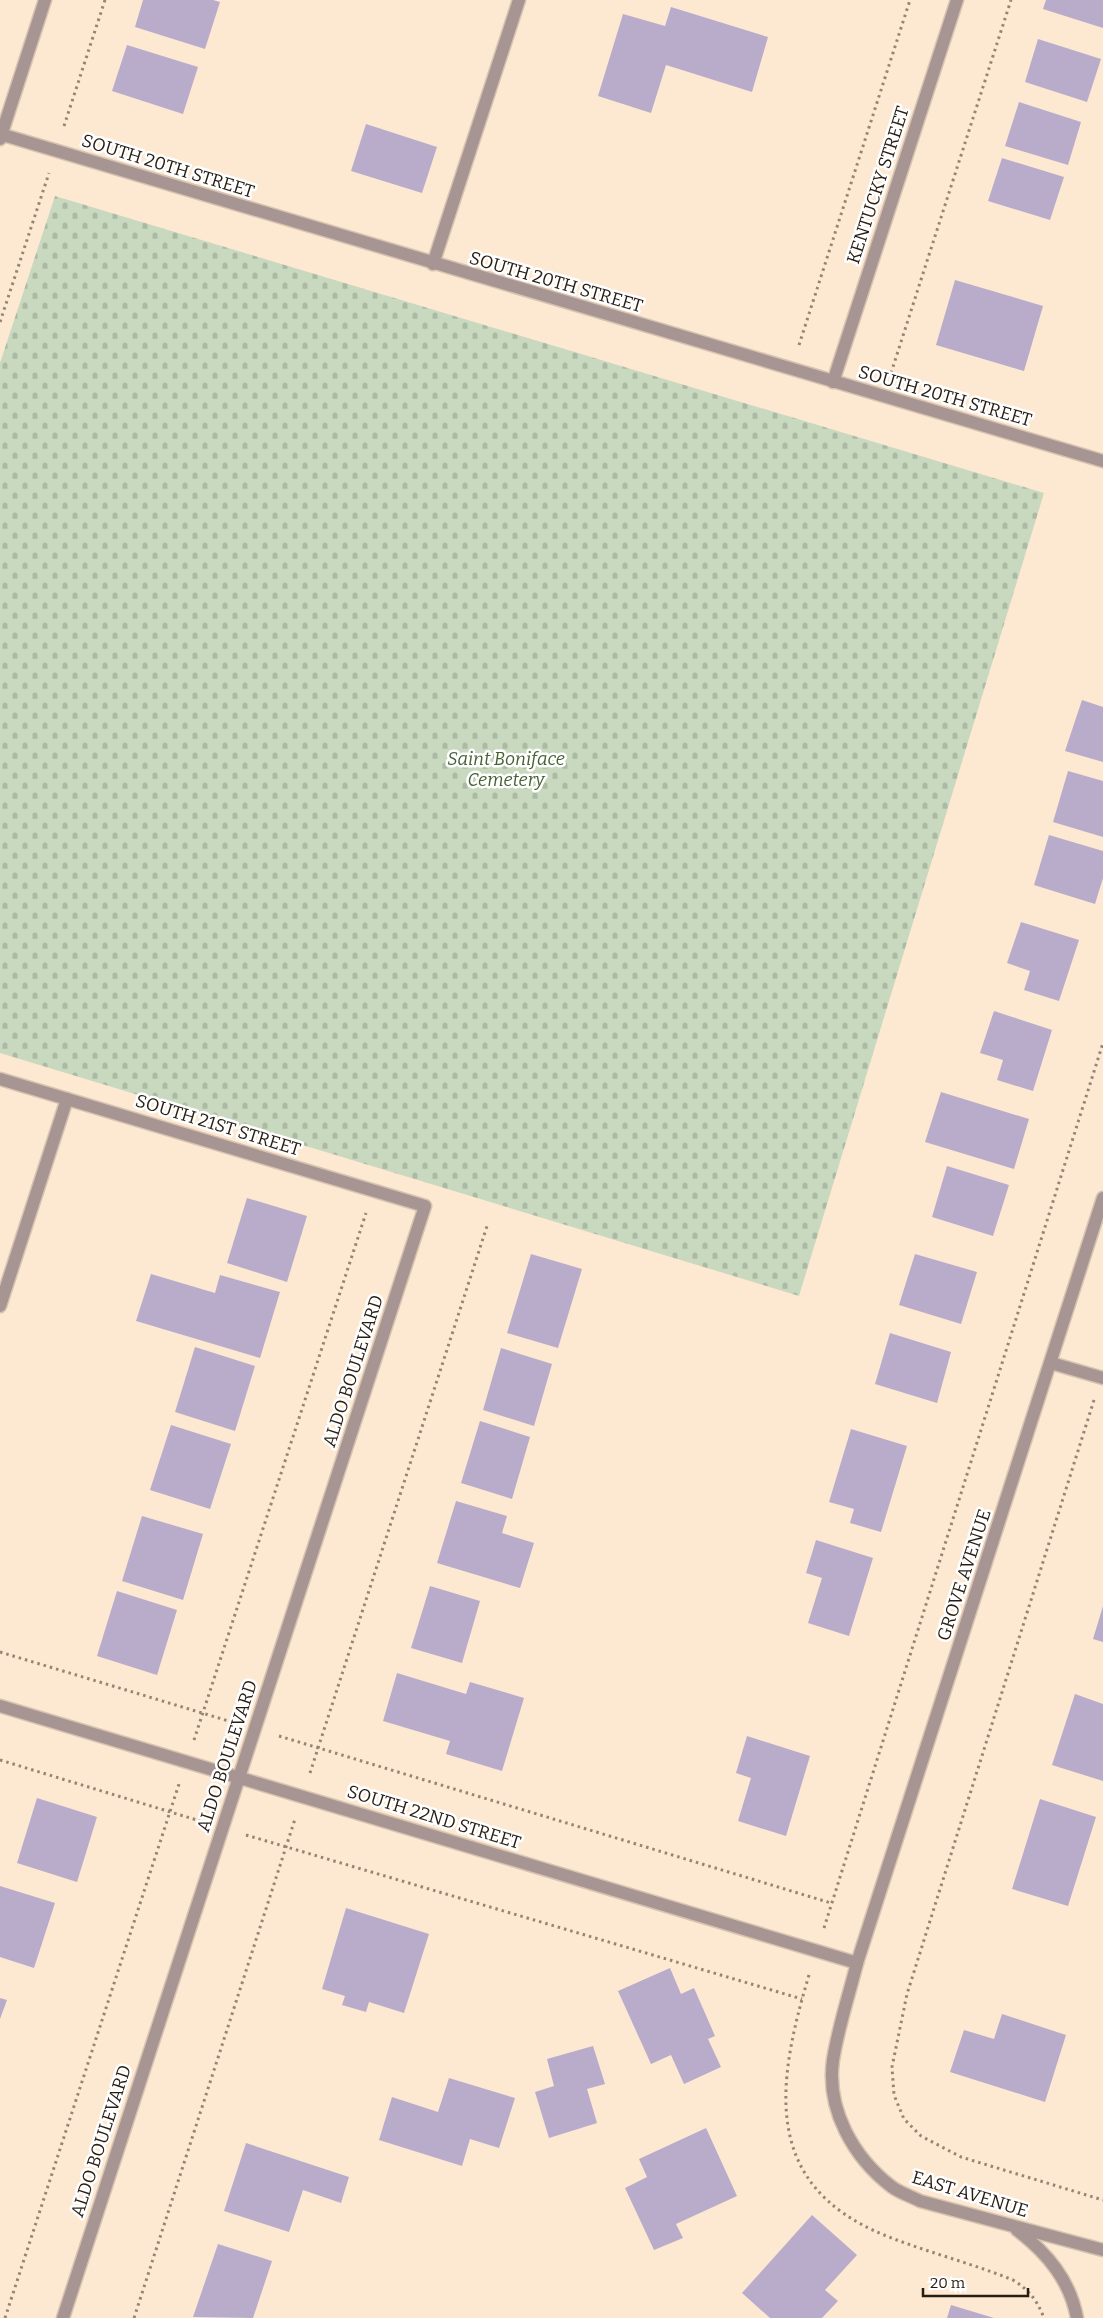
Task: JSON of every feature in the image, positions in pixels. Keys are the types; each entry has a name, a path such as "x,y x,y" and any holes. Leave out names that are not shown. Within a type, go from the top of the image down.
{"street":[{"path":"0,136 45,0"},
{"path":"433,264 519,0"},
{"name":"KENTUCKY STREET","path":"834,382 957,0"},
{"name":"SOUTH 20TH STREET","path":"0,136 1103,461"},
{"name":"SOUTH 21ST STREET","path":"0,1079 425,1206"},
{"path":"0,1306 67,1099"},
{"name":"GROVE AVENUE","path":"857,1963 1103,1198"},
{"name":"ALDO BOULEVARD","path":"63,2318 425,1206"},
{"path":"1051,1363 1102,1378"},
{"name":"SOUTH 22ND STREET","path":"0,1706 857,1963"},
{"name":"EAST AVENUE","path":"857,1963 833,2061 833,2088 839,2117 852,2144 869,2167 894,2188 920,2200 1013,2227 1103,2250"},
{"path":"1013,2227 1052,2261 1067,2285 1077,2318"}],"path":[{"path":"791,369 910,0"},
{"path":"884,397 1011,0"},
{"path":"1102,1378 907,1994 892,2067 894,2095 904,2119 921,2136 960,2158 1103,2200"},
{"path":"0,1652 831,1903"},
{"path":"0,1760 222,1828 802,1998"}],"green space":[{"name":"Saint Boniface Cemetery","path":"55,196 1044,493 799,1296 0,1053 0,363"}],"building":[{"path":"143,0 213,0 220,2 205,49 135,27"},
{"path":"1046,0 1103,0 1103,28 1043,9"},
{"path":"671,7 768,37 752,92 666,65 651,113 598,96 623,14 665,26"},
{"path":"1038,39 1101,59 1087,102 1025,82"},
{"path":"127,45 198,67 183,114 112,91"},
{"path":"1019,102 1081,122 1068,165 1005,146"},
{"path":"366,124 437,147 422,193 351,171"},
{"path":"1002,158 1064,177 1050,220 988,201"},
{"path":"955,280 1043,306 1024,371 936,345"},
{"path":"1082,700 1103,707 1103,762 1065,751"},
{"path":"1068,771 1103,781 1103,837 1053,822"},
{"path":"1049,835 1103,851 1103,878 1095,904 1034,885"},
{"path":"1021,922 1079,940 1059,1001 1024,990 1030,971 1007,963"},
{"path":"994,1011 1052,1030 1033,1091 997,1080 1003,1060 980,1053"},
{"path":"941,1092 1029,1119 1014,1169 925,1142"},
{"path":"947,1166 1009,1185 993,1236 932,1217"},
{"path":"247,1198 307,1216 287,1282 227,1263"},
{"path":"531,1254 582,1269 558,1348 507,1333"},
{"path":"915,1254 977,1272 961,1324 899,1305"},
{"path":"151,1274 215,1293 220,1275 280,1292 260,1358 136,1321"},
{"path":"890,1333 951,1352 937,1403 875,1384"},
{"path":"195,1347 255,1366 235,1431 175,1412"},
{"path":"501,1348 552,1364 534,1426 483,1410"},
{"path":"480,1421 530,1437 512,1499 461,1483"},
{"path":"171,1425 231,1444 210,1509 150,1490"},
{"path":"851,1429 907,1446 881,1532 850,1523 854,1509 829,1502"},
{"path":"456,1501 507,1516 502,1533 534,1543 520,1588 437,1563"},
{"path":"142,1516 203,1534 183,1600 122,1581"},
{"path":"816,1540 873,1558 849,1636 808,1623 822,1578 806,1573"},
{"path":"430,1586 480,1601 462,1663 411,1648"},
{"path":"117,1591 177,1610 157,1675 97,1656"},
{"path":"1103,1606 1103,1642 1093,1639"},
{"path":"397,1673 466,1694 470,1682 524,1698 502,1771 446,1754 450,1741 383,1721"},
{"path":"1075,1694 1103,1704 1103,1781 1052,1765"},
{"path":"747,1736 810,1756 786,1836 738,1821 751,1778 736,1773"},
{"path":"37,1798 97,1817 77,1882 17,1863"},
{"path":"1040,1799 1096,1817 1068,1906 1012,1889"},
{"path":"0,1886 55,1903 34,1968 0,1957"},
{"path":"346,1908 429,1934 404,2013 369,2002 366,2012 342,2005 345,1996 322,1989"},
{"path":"670,1968 681,1994 694,1988 715,2036 708,2039 721,2067 684,2084 671,2055 651,2064 618,1991"},
{"path":"0,1998 7,2000 0,2019"},
{"path":"1002,2014 1066,2035 1045,2102 950,2072 964,2030 994,2039"},
{"path":"593,2046 605,2084 587,2089 597,2123 549,2138 535,2092 554,2086 547,2059"},
{"path":"449,2078 515,2098 499,2148 470,2139 462,2166 379,2140 392,2097 438,2112"},
{"path":"706,2128 737,2196 676,2224 683,2238 654,2250 625,2188 647,2177 639,2159"},
{"path":"246,2143 349,2177 341,2203 303,2190 289,2232 224,2211"},
{"path":"812,2215 857,2255 825,2290 838,2301 822,2318 770,2318 742,2293"},
{"path":"218,2244 272,2261 253,2318 193,2317"},
{"path":"951,2305 994,2318 947,2318"}]}
